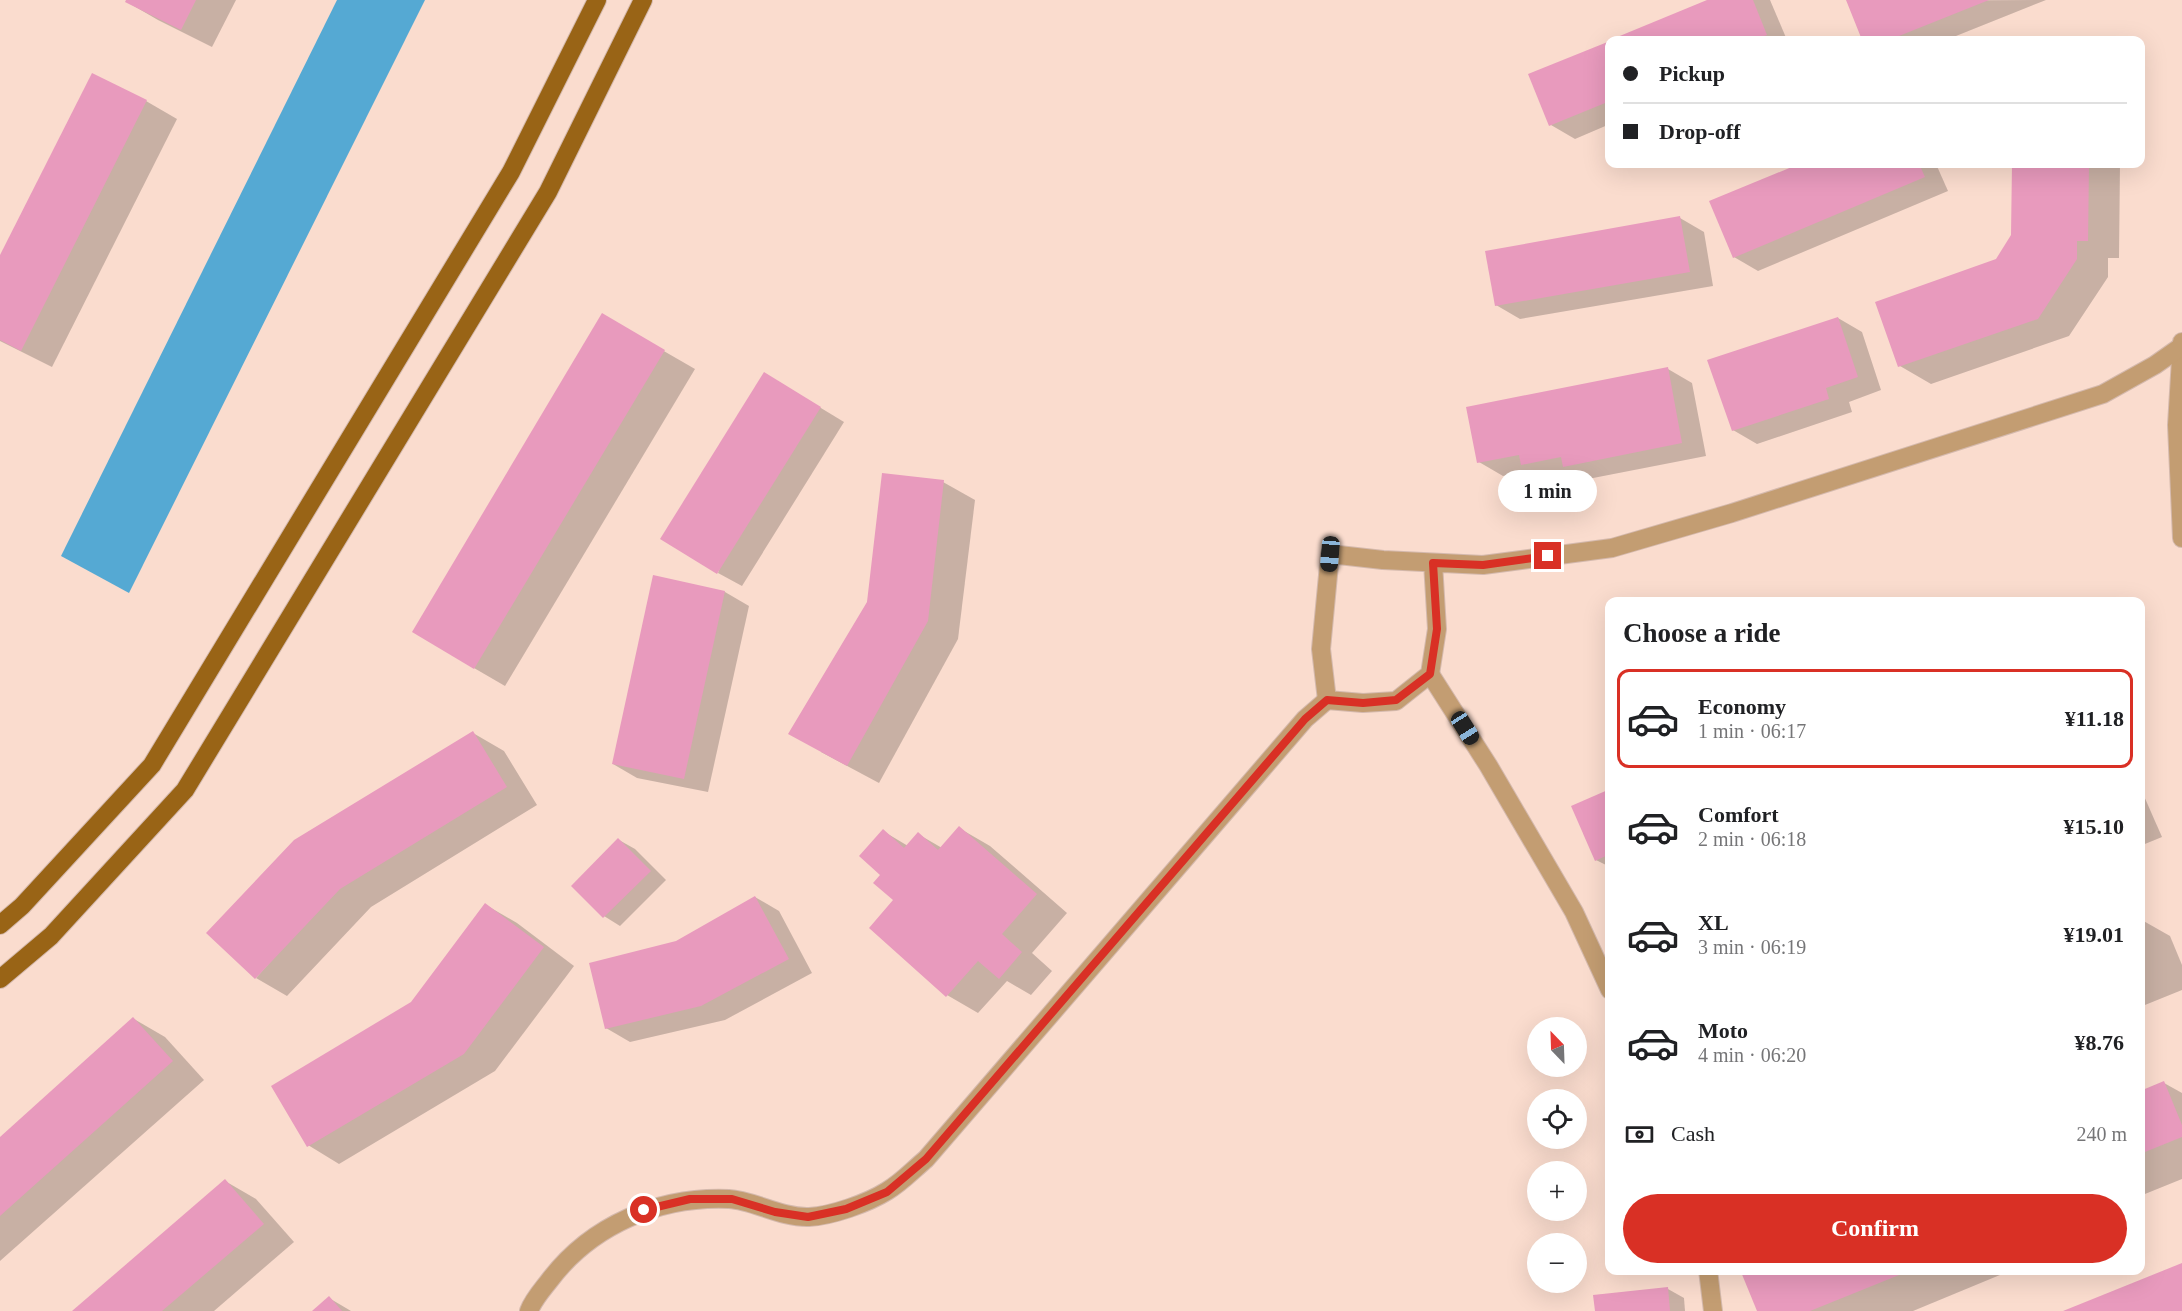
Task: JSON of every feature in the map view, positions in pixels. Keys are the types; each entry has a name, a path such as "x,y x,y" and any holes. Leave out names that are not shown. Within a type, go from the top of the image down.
{"main road":[{"path":"0,925 22,906 152,765 512,172 597,0"},
{"path":"0,979 51,936 186,790 548,192 643,0"}],"street":[{"path":"2182,345 2177,425 2182,538"},
{"path":"1327,700 1321,649 1330,554 1483,565 1612,548 1732,513 2103,394 2155,365 2182,345"},
{"path":"1433,563 1437,629 1430,674 1488,765 1574,912 1605,979"},
{"path":"529,1311 564,1260 603,1229 644,1210 690,1199 732,1199 775,1212 808,1217 846,1209 887,1192 926,1159 1305,719 1327,700 1363,703 1396,700 1430,674"},
{"path":"1709,1275 1713,1311"}],"water":[{"path":"337,0 425,0 129,593 61,556"}],"building":[{"path":"126,0 196,0 181,30 125,2"},
{"path":"1707,0 1753,0 1767,35 1764,36 1620,36"},
{"path":"1846,0 1989,0 1899,36 1860,36"},
{"path":"1605,43 1605,103 1549,126 1528,74"},
{"path":"92,73 147,100 21,351 0,340 0,255"},
{"path":"1789,168 1921,168 1925,177 1733,258 1709,201"},
{"path":"2012,168 2089,168 2088,241 2077,241 2077,259 2038,319 1898,367 1875,302 1996,259 2011,235"},
{"path":"1680,216 1690,272 1495,306 1485,251"},
{"path":"602,313 665,350 474,669 412,632"},
{"path":"1838,317 1858,377 1826,388 1829,399 1732,431 1707,360"},
{"path":"1668,367 1682,443 1563,467 1561,457 1521,465 1519,455 1477,463 1466,407"},
{"path":"764,372 821,407 717,574 660,539"},
{"path":"882,473 944,480 928,621 847,766 788,734 867,602"},
{"path":"653,575 725,591 684,779 612,764"},
{"path":"473,731 507,787 340,889 255,979 206,933 294,840"},
{"path":"1605,791 1605,856 1595,861 1571,806"},
{"path":"959,826 1037,894 1002,934 1022,952 999,979 978,961 946,997 869,928 893,900 873,883 880,875 859,856 883,829 904,848 918,832 938,850"},
{"path":"618,838 651,871 603,918 571,886"},
{"path":"755,896 789,959 701,1006 605,1029 589,963 676,941"},
{"path":"485,903 544,947 464,1054 307,1147 271,1086 411,1002"},
{"path":"133,1017 173,1061 0,1216 0,1137"},
{"path":"2164,1081 2182,1125 2182,1137 2145,1152 2145,1089"},
{"path":"225,1179 264,1224 162,1311 72,1311"},
{"path":"2182,1263 2182,1311 2063,1311"},
{"path":"1742,1275 1899,1275 1810,1311 1757,1311"},
{"path":"1668,1287 1670,1311 1595,1311 1593,1295"},
{"path":"329,1296 342,1311 312,1311"}],"route":[{"path":"644,1210 690,1199 732,1199 775,1212 808,1217 846,1209 887,1192 926,1159 1305,719 1327,700 1363,703 1396,700 1430,674 1437,629 1433,563 1483,565 1548,556"}]}
